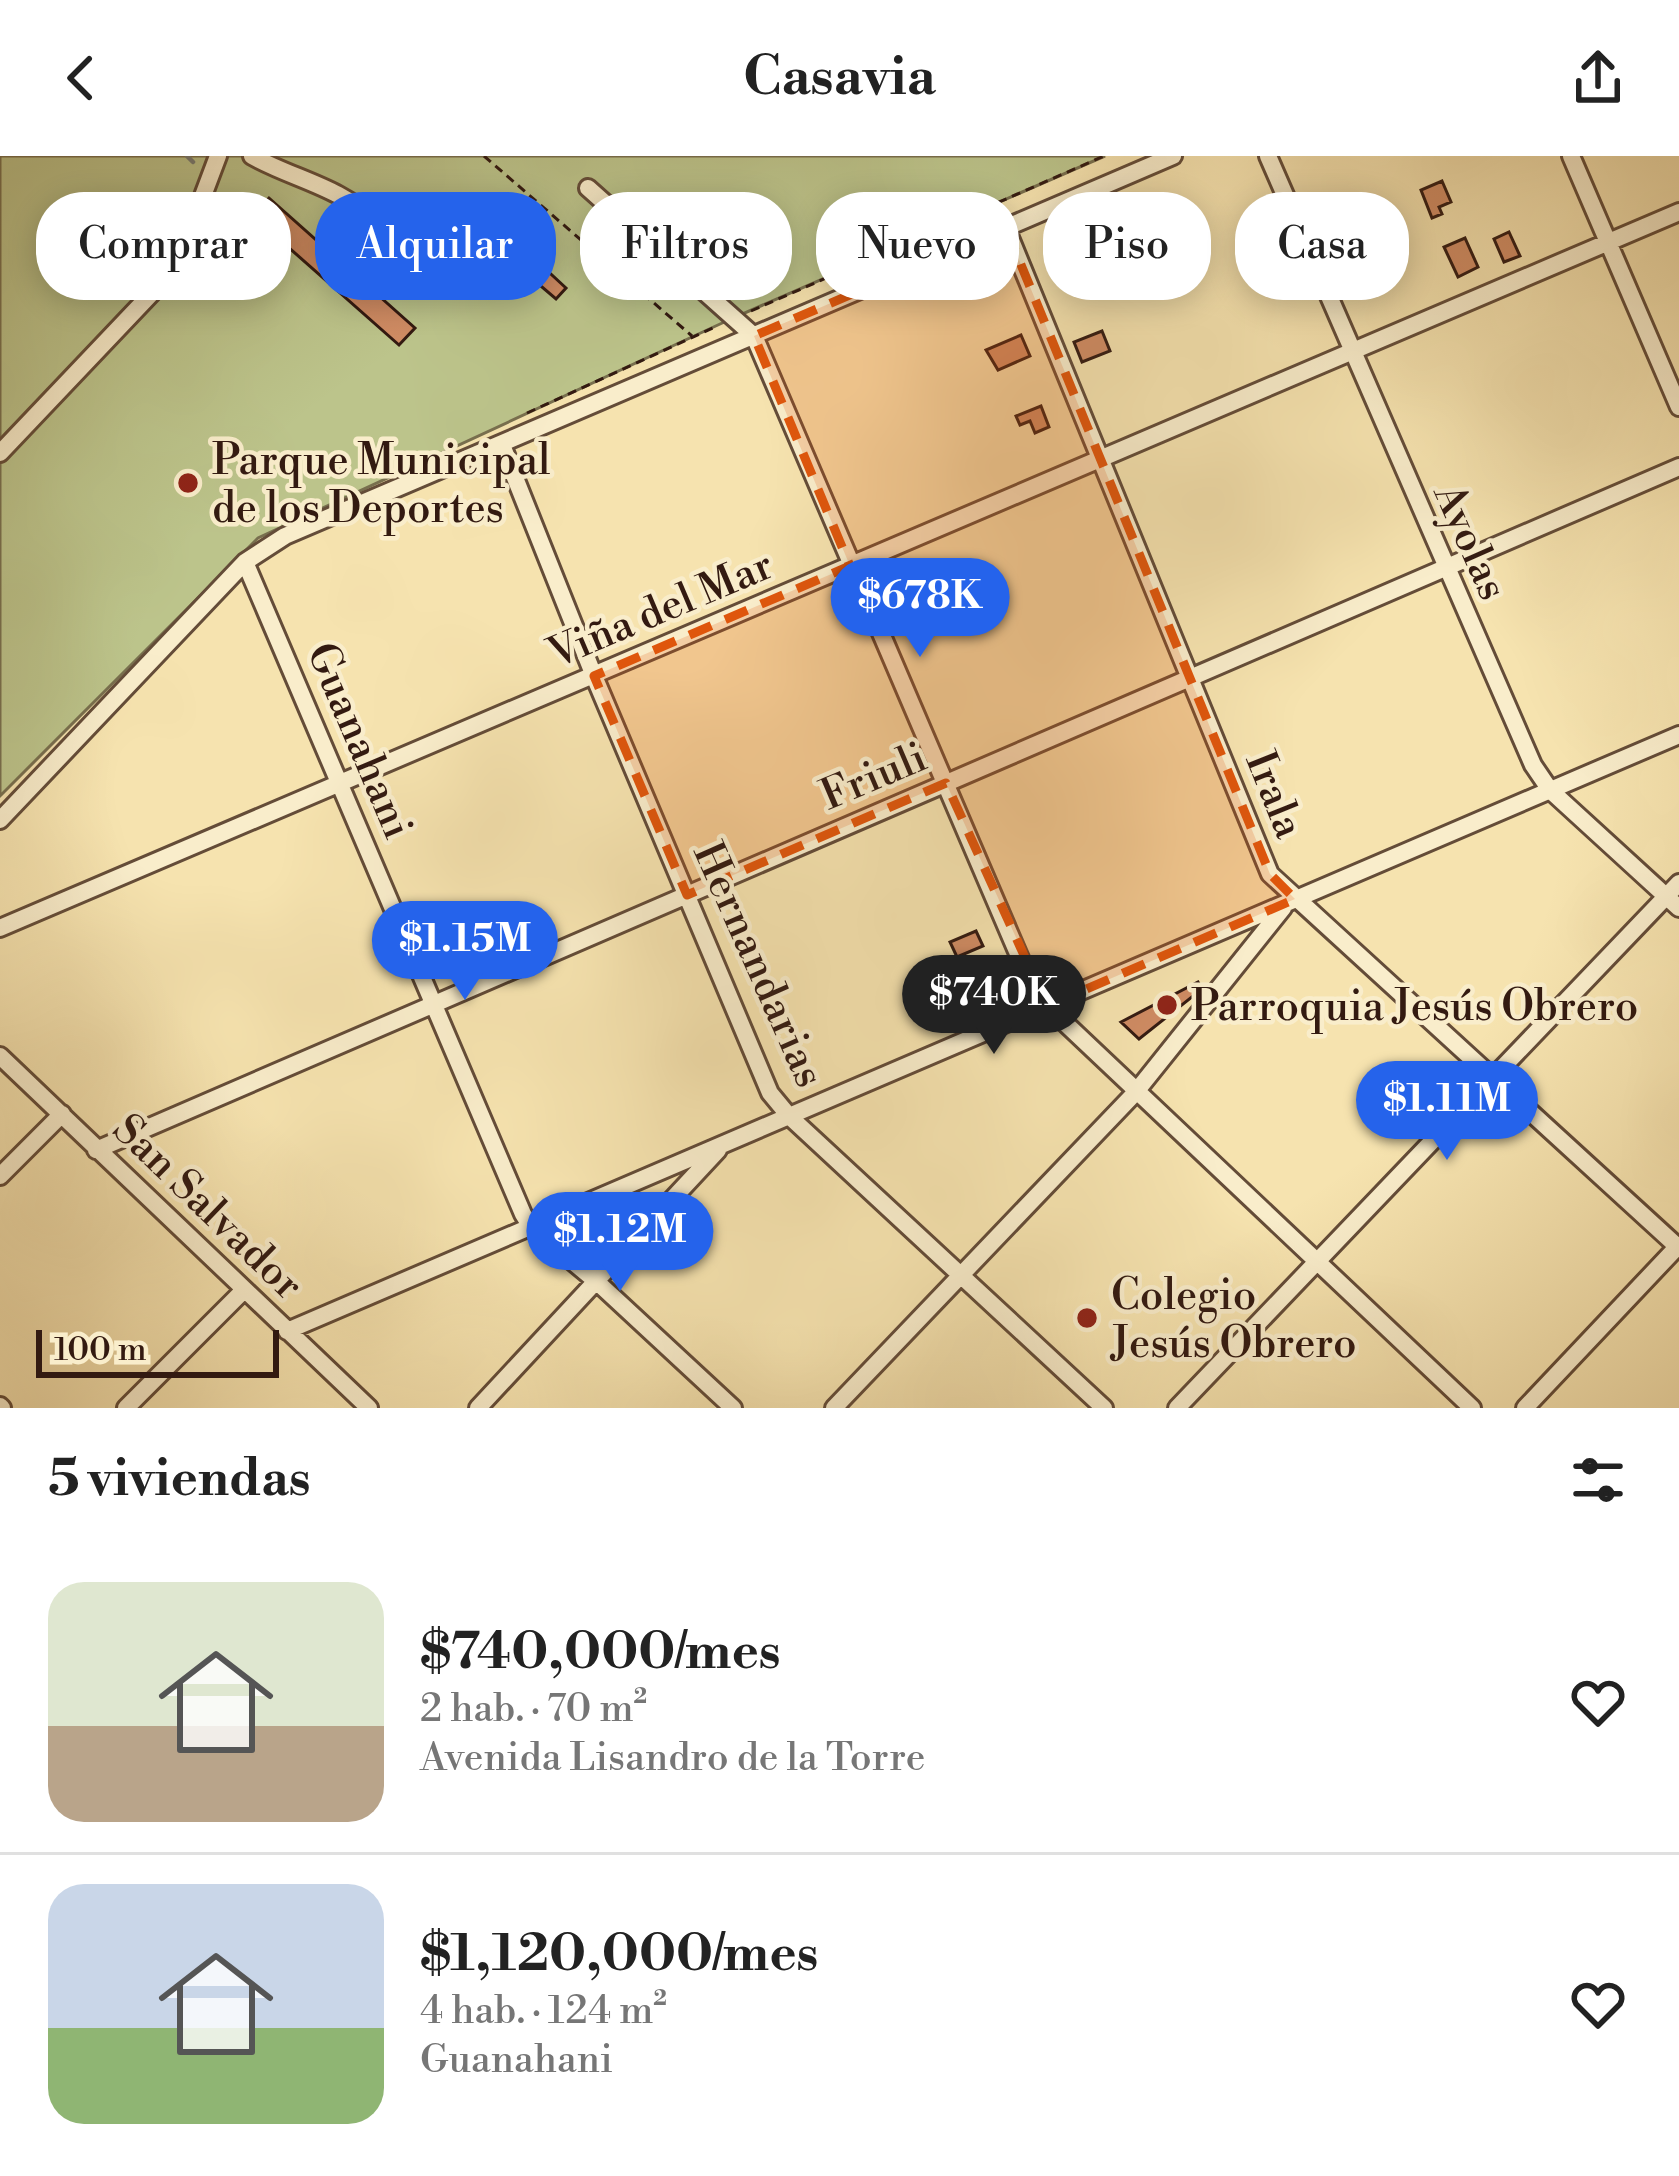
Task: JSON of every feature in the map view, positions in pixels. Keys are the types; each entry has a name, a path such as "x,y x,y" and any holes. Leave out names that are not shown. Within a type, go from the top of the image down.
{"street":[{"path":"0,453 168,276 218,156"},
{"path":"252,156 335,192"},
{"path":"1019,222 1173,156"},
{"name":"Ayolas","path":"1268,156 1533,766 1550,790 1675,896"},
{"path":"1571,156 1679,407"},
{"path":"588,188 754,336 1031,984 1047,1006 1136,1093 1472,1408"},
{"name":"Viña del Mar","path":"0,928 1679,212"},
{"name":"Irala","path":"1019,259 1270,874 1291,901 1679,1246"},
{"path":"0,820 245,562 285,536 838,300"},
{"name":"Hernandarias","path":"502,445 593,676 770,1093 789,1116 1104,1408"},
{"name":"Friuli","path":"97,1150 1679,467"},
{"name":"Guanahani","path":"245,562 531,1227 733,1408"},
{"path":"287,1331 1679,735"},
{"path":"1177,1408 1675,896"},
{"path":"834,1408 1136,1093 1291,901"},
{"name":"San Salvador","path":"0,1056 369,1408"},
{"path":"0,1176 62,1114"},
{"path":"478,1408 723,1144"},
{"path":"1526,1408 1679,1246"},
{"path":"126,1408 244,1290"}],"path":[{"path":"484,156 693,337"},
{"path":"514,419 1105,156"}],"highlighted area":[{"path":"1006,228 1270,874 1295,899 1047,1006 946,783 687,895 594,676 850,566 754,336"}],"green space":[{"name":"Parque Municipal de los Deportes","path":"0,156 1105,156 1019,193 816,192 816,282 792,292 792,192 580,192 580,300 774,300 258,538 0,796"}],"building":[{"path":"1442,181 1451,202 1439,207 1442,214 1432,218 1421,190"},
{"path":"291,218 315,239 315,271 291,250"},
{"path":"1509,232 1520,256 1504,262 1494,239"},
{"path":"1465,238 1478,267 1458,277 1444,247"},
{"path":"556,279 566,288 556,299"},
{"path":"348,300 384,300 415,328 399,345"},
{"path":"1102,331 1110,351 1082,362 1074,342"},
{"path":"1021,335 1030,356 998,370 986,350"},
{"path":"1041,406 1049,427 1035,433 1030,421 1020,425 1016,416"},
{"path":"976,931 983,946 957,957 950,942"},
{"name":"Parroquia Jesús Obrero","path":"1198,982 1202,989 1139,1039 1121,1022"},
{"path":"942,992 951,1013 932,1021 923,1000"}],"waterway":[{"path":"187,156 193,162"}],"place":[{"name":"Parque Municipal de los Deportes","path":"188,483"},
{"name":"Parroquia Jesús Obrero","path":"1167,1005"},
{"name":"Colegio Jesús Obrero","path":"1087,1318"}]}
